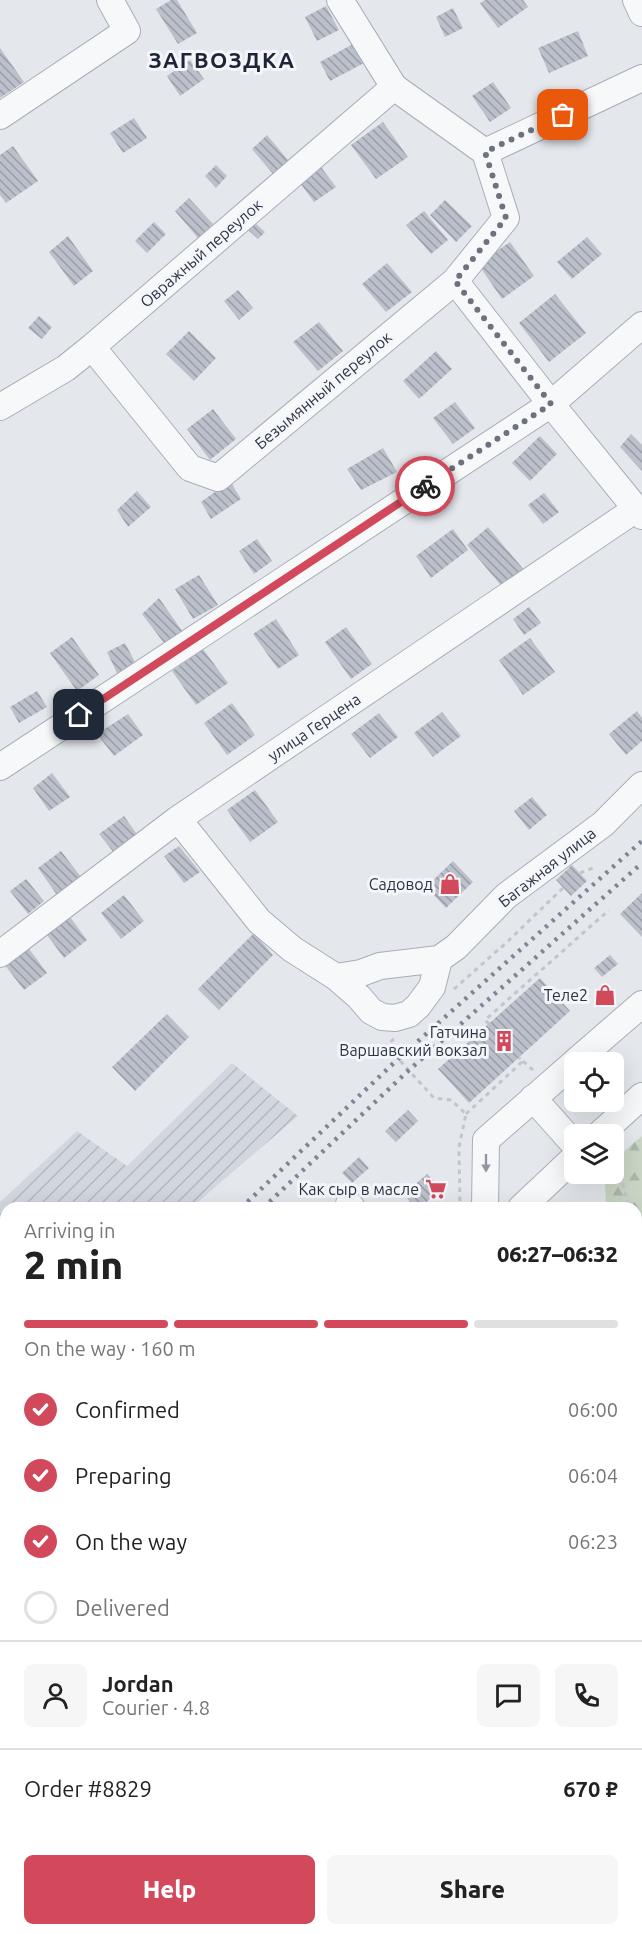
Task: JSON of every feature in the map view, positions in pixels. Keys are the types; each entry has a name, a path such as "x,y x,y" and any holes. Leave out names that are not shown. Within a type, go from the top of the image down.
{"street":[{"path":"0,116 127,32 110,0"},
{"path":"340,0 394,87 485,152 642,78"},
{"path":"636,0 642,13"},
{"name":"Овражный переулок","path":"0,407 66,368 92,347 394,87"},
{"name":"Безымянный переулок","path":"92,347 190,468 218,478 455,281 506,218 485,152"},
{"path":"455,281 639,512"},
{"path":"0,767 551,404 642,325"},
{"name":"улица Герцена","path":"0,954 178,819 639,512"},
{"name":"Багажная улица","path":"439,959 456,947 506,896 603,824 642,785"},
{"path":"178,819 259,921 292,949 336,977 360,985 371,1011 382,1017 395,1018 409,1014 418,1006 432,987 439,959 380,966 360,985"},
{"path":"587,1052 642,1004"},
{"path":"485,1202 486,1140 564,1071"},
{"path":"611,1124 642,1096"},
{"path":"533,1098 564,1133"},
{"path":"527,1202 564,1167"}],"path":[{"path":"580,873 593,868"},
{"path":"447,994 506,943 563,888"},
{"path":"489,1024 485,1020 609,910"},
{"path":"395,1038 377,1052 385,1059 392,1052 434,1098 451,1100 466,1114"},
{"path":"519,1058 535,1071"},
{"path":"460,1202 459,1147 466,1114 523,1062"},
{"path":"623,1184 627,1202"}],"shaded area":[{"path":"232,1063 298,1116 198,1202 0,1202 77,1131 127,1166"}],"green space":[{"path":"642,1136 642,1202 606,1202 605,1184 624,1184 624,1152"}],"building":[{"path":"171,0 177,0 197,33 178,44 156,9"},
{"path":"485,0 523,0 528,7 498,28 480,3"},
{"path":"326,6 339,30 317,41 305,17"},
{"path":"453,8 463,28 445,37 436,17"},
{"path":"578,31 588,56 549,73 538,48"},
{"path":"353,44 364,63 330,81 320,62"},
{"path":"0,48 24,82 0,98"},
{"path":"190,60 204,79 180,96 167,76"},
{"path":"493,82 511,108 490,122 472,96"},
{"path":"134,118 147,138 123,153 110,133"},
{"path":"383,122 408,157 376,179 351,145"},
{"path":"267,135 288,160 273,174 252,149"},
{"path":"13,146 38,181 6,203 0,195 0,155"},
{"path":"216,165 227,176 216,188 205,176"},
{"path":"321,167 336,187 314,202 300,183"},
{"path":"189,198 213,224 198,238 175,211"},
{"path":"445,200 472,226 456,242 430,215"},
{"path":"424,211 448,240 431,254 406,225"},
{"path":"154,222 166,234 147,253 135,241"},
{"path":"255,223 265,232 258,239 248,230"},
{"path":"68,236 93,271 74,286 49,252"},
{"path":"587,237 602,254 572,279 557,262"},
{"path":"510,242 534,276 502,299 478,264"},
{"path":"387,263 412,292 386,312 362,284"},
{"path":"238,290 253,308 239,320 224,301"},
{"path":"555,294 586,333 549,362 519,323"},
{"path":"39,316 52,327 42,339 28,328"},
{"path":"319,322 343,351 318,371 293,342"},
{"path":"189,331 216,358 194,381 166,354"},
{"path":"436,351 452,369 419,399 403,381"},
{"path":"455,402 475,428 453,444 433,418"},
{"path":"213,409 236,439 210,460 187,429"},
{"path":"631,434 642,445 642,471 620,447"},
{"path":"540,436 557,454 530,481 512,463"},
{"path":"383,448 397,472 361,490 347,469"},
{"path":"230,481 241,499 211,519 201,502"},
{"path":"137,491 151,507 128,527 117,510"},
{"path":"544,493 559,512 543,524 528,505"},
{"path":"488,527 525,571 504,589 467,545"},
{"path":"453,529 468,550 431,578 416,556"},
{"path":"257,539 272,561 254,574 239,551"},
{"path":"199,575 218,605 193,619 175,589"},
{"path":"159,598 185,635 167,647 142,614"},
{"path":"529,607 541,623 524,635 513,619"},
{"path":"276,619 299,655 278,669 253,634"},
{"path":"346,627 372,664 351,679 325,642"},
{"path":"72,637 99,675 77,691 50,653"},
{"path":"530,638 555,672 523,695 499,660"},
{"path":"125,643 137,666 118,675 107,652"},
{"path":"203,649 228,683 196,705 172,671"},
{"path":"37,691 47,707 19,723 10,707"},
{"path":"232,703 255,735 227,755 204,723"},
{"path":"637,711 642,718 642,741 626,755 609,734"},
{"path":"442,712 461,736 433,757 414,733"},
{"path":"379,713 398,737 370,758 351,734"},
{"path":"128,714 143,735 114,756 97,734"},
{"path":"52,773 70,797 49,811 33,788"},
{"path":"255,790 278,822 250,842 227,810"},
{"path":"532,797 547,815 529,830 514,811"},
{"path":"124,816 138,836 115,854 99,834"},
{"path":"179,846 200,872 184,883 164,856"},
{"path":"61,851 81,877 57,895 38,868"},
{"name":"Садовод","path":"453,861 473,882 446,908 426,887"},
{"path":"572,865 587,881 571,896 556,880"},
{"path":"26,879 44,901 28,914 10,891"},
{"path":"642,893 642,937 620,914"},
{"path":"124,895 144,921 121,939 101,913"},
{"path":"67,913 87,940 64,958 44,931"},
{"path":"254,933 273,955 219,1010 198,989"},
{"path":"27,946 47,973 24,990 4,964"},
{"path":"610,955 618,964 602,977 594,968"},
{"name":"Гатчина Варшавский вокзал","path":"540,978 570,1011 469,1103 438,1069"},
{"path":"167,1014 189,1037 135,1091 112,1067"},
{"path":"408,1110 418,1121 396,1142 385,1131"},
{"path":"359,1157 369,1168 352,1183 342,1173"},
{"path":"427,1174 441,1189 427,1202 410,1202 404,1194"}],"railway":[{"path":"247,1202 398,1059 642,841"},
{"path":"269,1202 409,1070 642,863"}],"way so far":[{"path":"425,486 551,404 455,281 506,218 485,152 563,115"}],"place":[{"name":"Садовод","path":"450,884"},
{"name":"Теле2","path":"605,995"},
{"name":"Гатчина Варшавский вокзал","path":"504,1041"},
{"name":"Как сыр в масле","path":"436,1189"}],"district":[{"name":"ЗАГВОЗДКА","path":"222,60"}],"route":[{"path":"79,715 425,486"}]}
